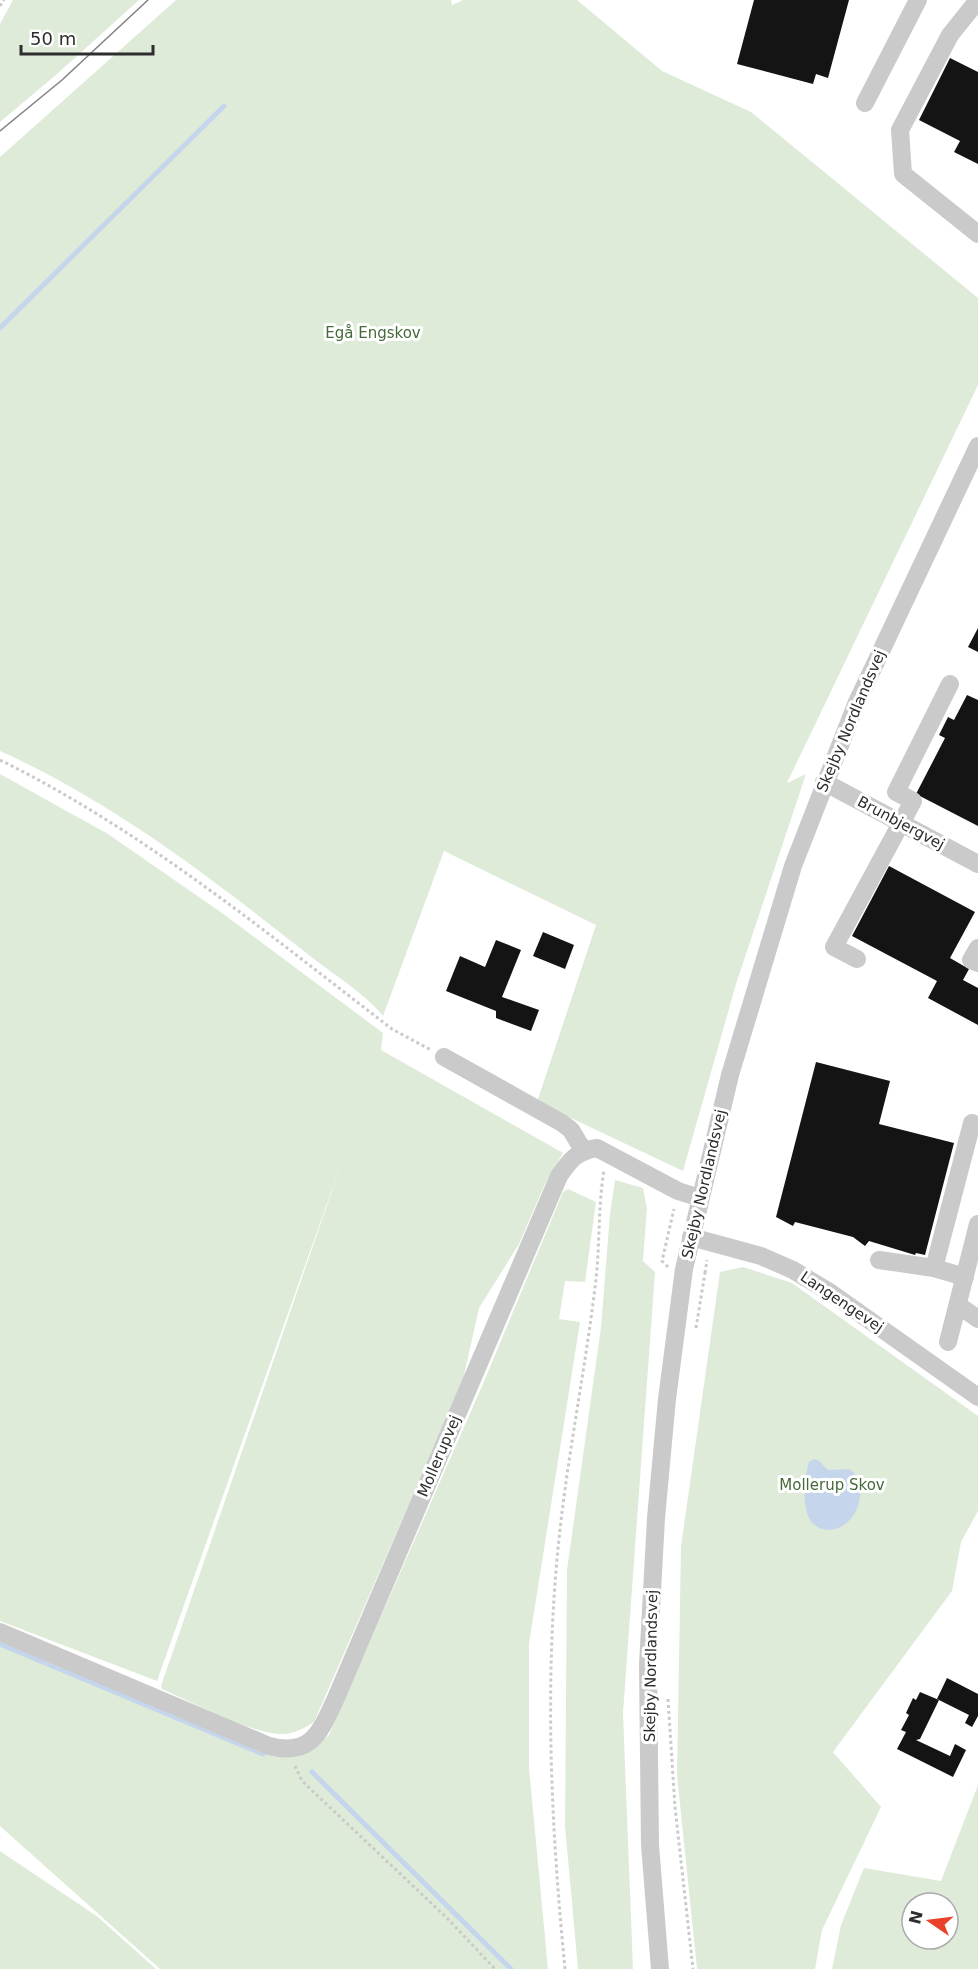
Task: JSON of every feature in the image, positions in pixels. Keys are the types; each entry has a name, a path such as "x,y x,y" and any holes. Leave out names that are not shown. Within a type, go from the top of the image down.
{"street":[{"path":"865,103 918,0"},
{"path":"978,0 950,35 900,130 903,174 978,234"},
{"name":"Skejby Nordlandsvej","path":"660,1969 651,1845 648,1665 663,1446 684,1269 730,1076 770,938 824,782 857,702 921,561 978,446"},
{"path":"857,959 834,947 913,801 896,792 950,684"},
{"name":"Brunbjergvej","path":"824,782 978,864"},
{"path":"978,948 971,960 978,963"},
{"path":"444,1057 562,1123 571,1130 583,1150 597,1148 607,1151 678,1191 700,1198"},
{"path":"934,1268 972,1123"},
{"name":"Mollerupvej","path":"286,1750 306,1746 320,1732 559,1176 571,1158 583,1150"},
{"path":"948,1342 978,1224"},
{"name":"Langengevej","path":"691,1237 761,1256 793,1270 840,1299 978,1397"},
{"path":"879,1260 934,1268 965,1277"},
{"path":"958,1305 978,1319"},
{"path":"0,1632 269,1746 286,1750"}],"path":[{"path":"0,6 4,0"},
{"path":"0,760 44,781 183,871 392,1029 444,1057"},
{"path":"565,1969 558,1898 553,1788 552,1652 559,1539 596,1278 602,1182 607,1151"},
{"path":"678,1191 662,1261 665,1266 705,1273 695,1331"},
{"path":"668,1696 675,1807 693,1969"},
{"path":"286,1750 303,1781 447,1918 495,1969"}],"green space":[{"path":"13,0 139,0 0,122 0,24"},
{"name":"Egå Engskov","path":"176,0 451,0 452,5 463,0 577,0 662,71 751,112 978,298 978,385 787,783 806,774 736,984 683,1171 537,1102 596,925 444,851 383,1016 356,991 233,896 158,842 81,793 0,751 0,157"},
{"path":"0,774 108,834 222,913 383,1033 381,1050 563,1153 545,1184 519,1244 479,1308 463,1380 314,1722 293,1732 279,1734 249,1727 219,1716 162,1689 161,1686 344,1156 157,1681 0,1621"},
{"path":"615,1180 643,1188 647,1208 643,1261 655,1272 623,1713 633,1969 578,1969 565,1826 567,1570 601,1327"},
{"path":"568,1189 596,1202 585,1282 565,1281 559,1319 580,1322 529,1644 529,1768 548,1969 160,1969 0,1826 0,1645 237,1743 280,1754 308,1750 329,1735 482,1386 563,1192"},
{"name":"Mollerup Skov","path":"743,1267 792,1283 978,1416 978,1511 961,1542 952,1591 833,1752 881,1807 822,1930 815,1969 697,1969 677,1775 681,1546 720,1272"},
{"path":"978,1785 978,1969 832,1969 841,1925 864,1868 941,1881"},
{"path":"0,1851 98,1917 156,1969 0,1969"}],"water":[{"path":"814,1459 828,1470 849,1469 856,1474 859,1481 860,1497 856,1510 850,1520 833,1530 816,1526 810,1519 806,1508 806,1473 809,1462"}],"building":[{"path":"754,0 849,0 828,78 816,74 813,84 737,64"},
{"path":"950,58 978,72 978,164 954,152 960,141 919,120"},
{"path":"978,628 978,652 968,647"},
{"path":"967,695 978,700 978,826 916,794 945,738 939,735 948,717 954,720"},
{"path":"889,866 975,912 950,958 969,969 963,980 978,988 978,1025 928,998 937,981 852,936"},
{"path":"543,932 574,945 565,969 533,956"},
{"path":"496,940 521,950 502,997 539,1010 531,1031 496,1018 496,1011 446,991 460,956 485,967"},
{"path":"816,1062 890,1081 879,1124 954,1143 925,1255 916,1253 915,1255 869,1241 865,1246 853,1237 795,1222 793,1226 776,1217"},
{"path":"947,1678 978,1694 978,1716 972,1727 965,1723 969,1715 937,1699"},
{"path":"920,1692 939,1700 920,1739 916,1740 950,1756 955,1744 966,1750 953,1777 897,1749 906,1732 901,1730 909,1715 906,1713 913,1698 916,1700"}],"waterway":[{"path":"0,328 224,106"},
{"path":"0,1644 263,1754"},
{"path":"312,1772 511,1969"}],"tram line":[{"path":"0,131 62,80 148,0"}]}
